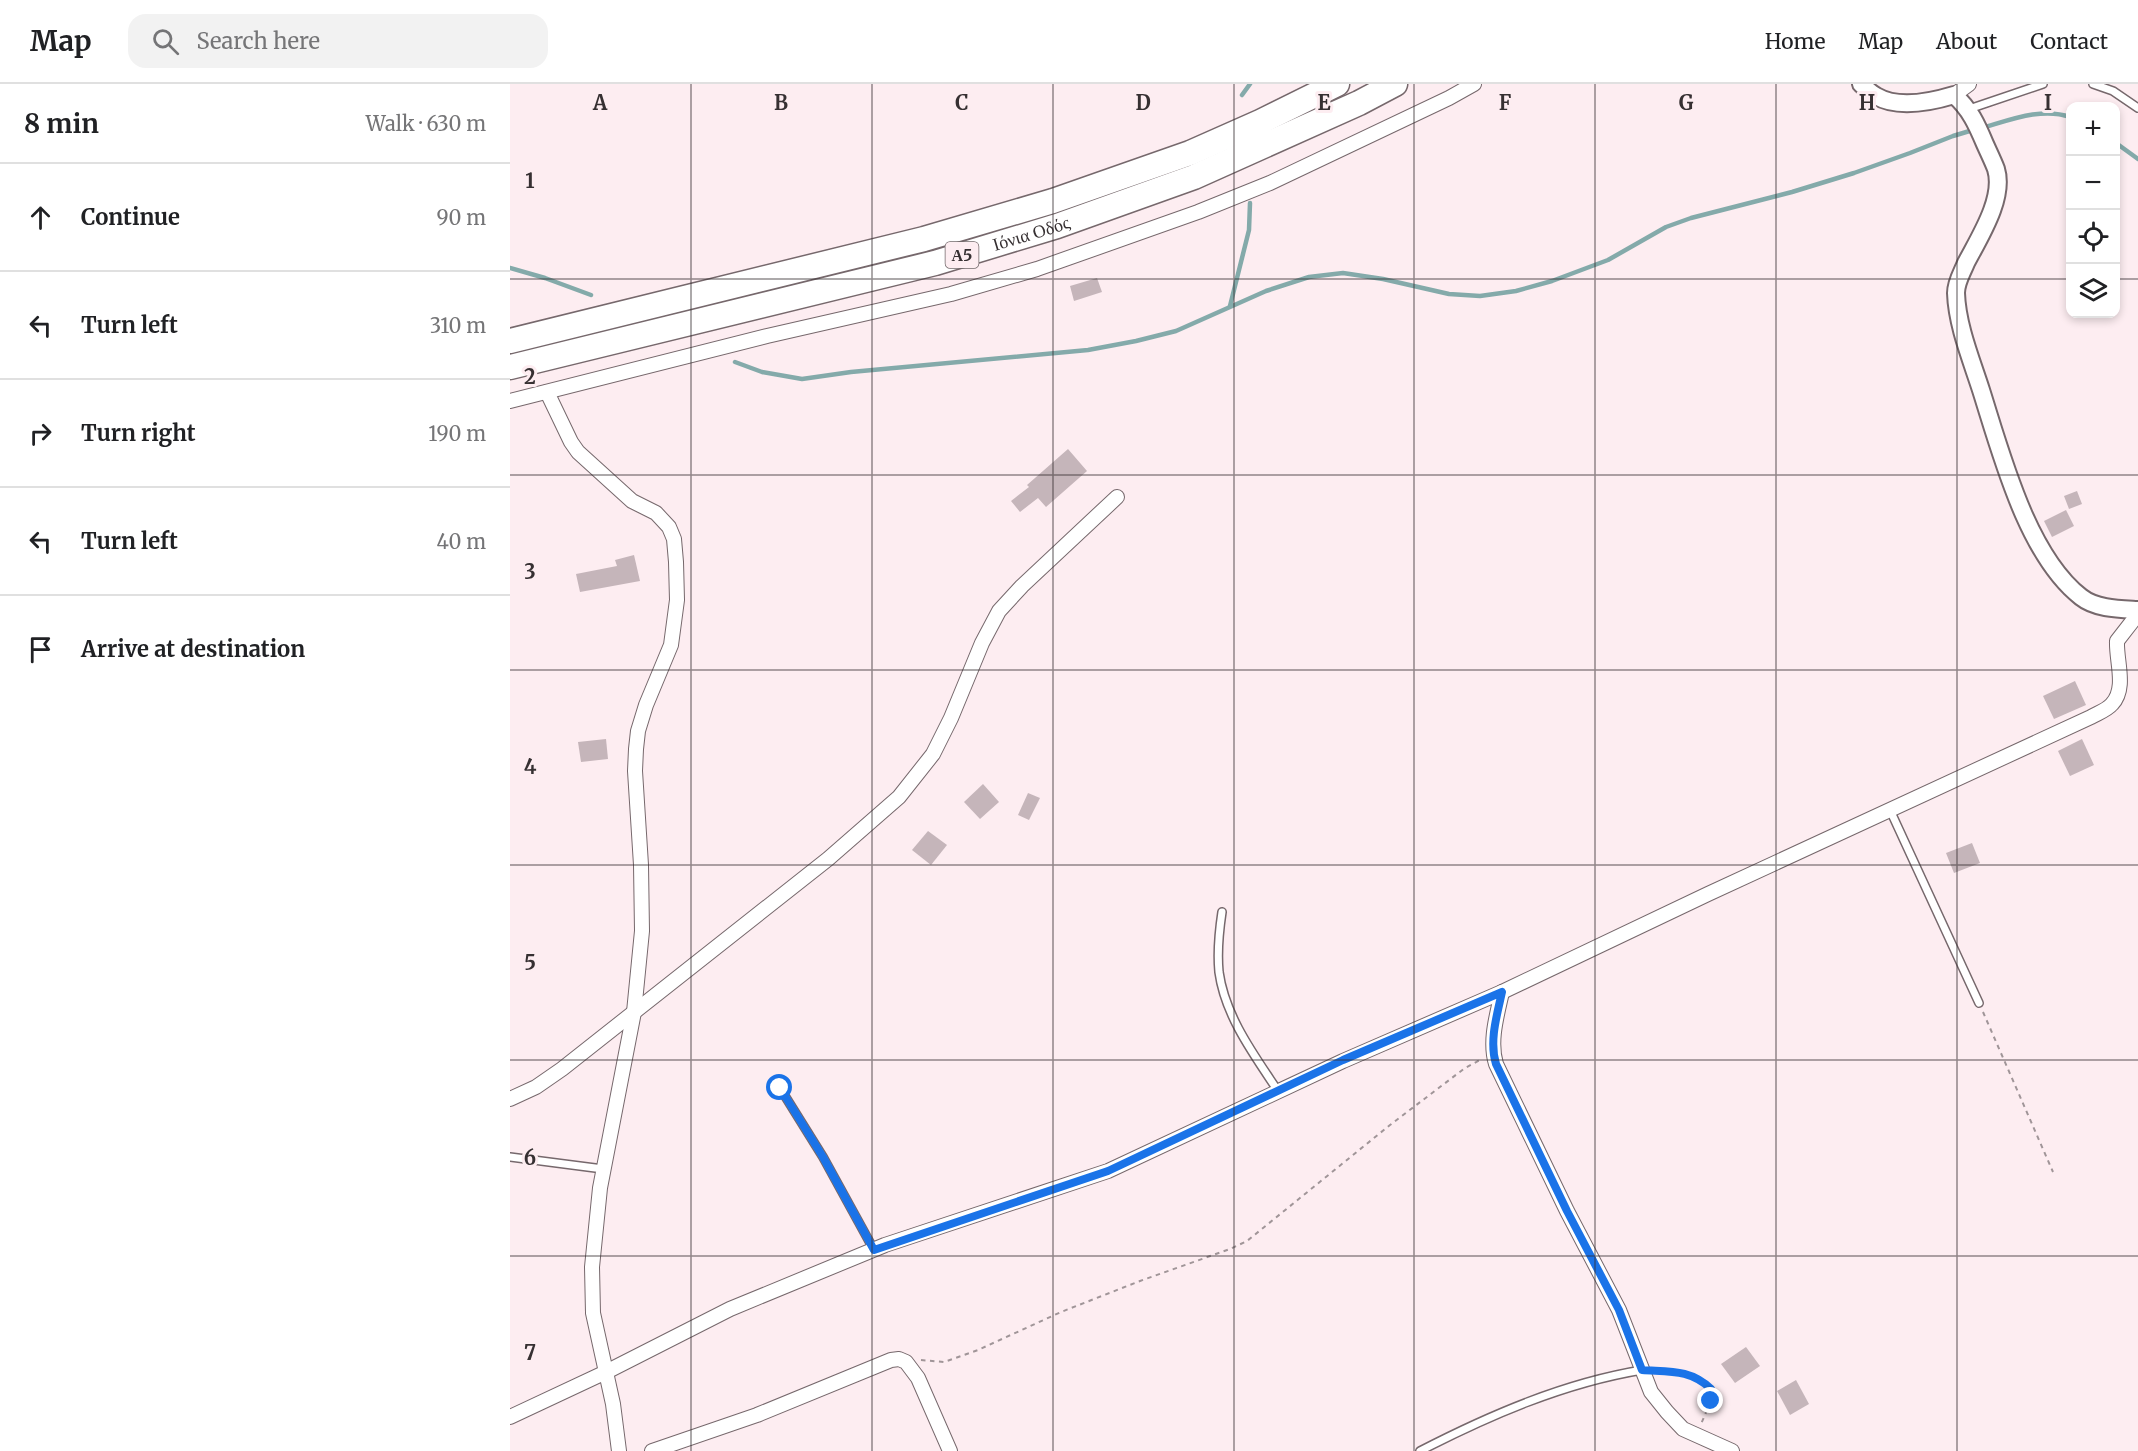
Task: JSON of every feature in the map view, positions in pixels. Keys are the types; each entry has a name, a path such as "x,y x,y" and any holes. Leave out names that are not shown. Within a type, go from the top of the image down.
{"highway":[{"name":"Ιόνια Οδός","path":"510,341 868,254 1041,205 1190,153 1337,84"},
{"name":"Ιόνια Οδός","path":"510,367 935,263 1057,226 1194,177 1359,103 1395,84"}],"street":[{"path":"510,401 767,336 951,294 1036,269 1270,183 1474,84"},
{"path":"1861,84 1876,96 1887,101 1924,102 1954,94 1969,84"},
{"path":"510,1417 606,1372 730,1309 874,1250 1108,1171 1343,1060 1502,992 2091,717 2108,707 2117,697 2119,688 2118,637 2138,612 2089,602 2067,583 2040,546 2001,454 1970,356 1956,294 1958,280 1986,225 1996,192 1996,171 1972,114 1954,94"},
{"path":"547,392 578,452 632,501 656,513 669,527 674,538 677,600 671,645 646,705 638,731 635,771 641,865 642,931 634,1012 603,1169 592,1267 593,1313 613,1404 619,1451"},
{"path":"510,1099 546,1080 634,1012 828,859 899,797 933,754 951,718 982,643 999,611 1022,586 1118,497"},
{"path":"1502,992 1496,1020 1493,1053 1498,1071 1619,1310 1651,1392 1679,1425 1732,1451"},
{"path":"652,1451 757,1415 860,1371 899,1359 906,1362 918,1378 950,1451"}],"lane":[{"path":"1972,114 2043,84"},
{"path":"2093,84 2113,91 2138,108"},
{"path":"1890,810 1979,1003"},
{"path":"1222,912 1218,943 1220,973 1229,1007 1247,1045 1278,1092"},
{"path":"780,1088 823,1157 874,1250"},
{"path":"510,1157 603,1169"},
{"path":"1420,1451 1520,1404 1616,1374 1642,1370"}],"path":[{"path":"1979,1003 2053,1172"},
{"path":"906,1362 917,1359 944,1362 978,1350 1061,1312 1230,1249 1247,1240 1399,1118 1466,1068 1493,1053"},
{"path":"1642,1370 1685,1372 1702,1380 1711,1389 1711,1401 1696,1435"}],"building":[{"path":"1097,278 1102,292 1074,301 1070,286"},
{"path":"1068,449 1087,471 1046,507 1038,498 1020,512 1011,501"},
{"path":"2077,491 2082,504 2069,509 2064,496"},
{"path":"2066,510 2074,526 2052,537 2044,521"},
{"path":"634,555 640,581 580,592 576,574 617,566 615,560"},
{"path":"2075,681 2086,705 2054,719 2043,696"},
{"path":"606,739 608,759 581,762 578,742"},
{"path":"2082,739 2094,765 2070,776 2058,751"},
{"path":"983,784 999,802 980,819 964,802"},
{"path":"1028,793 1040,798 1029,820 1018,815"},
{"path":"928,831 947,845 931,865 912,850"},
{"path":"1972,843 1980,863 1954,873 1946,853"},
{"path":"1746,1347 1760,1366 1735,1383 1721,1364"},
{"path":"1796,1380 1809,1404 1790,1415 1777,1391"}],"waterway":[{"path":"1242,95 1250,84"},
{"path":"1982,128 2037,114 2066,116"},
{"path":"735,362 762,372 802,379 851,372 1088,350 1176,331 1266,291 1309,277 1343,273 1383,279 1449,294 1480,296 1516,291 1552,281 1608,260 1666,227 1691,218 1792,192 1854,173 1973,130"},
{"path":"2120,146 2138,159"},
{"path":"1230,306 1249,230 1250,203"},
{"path":"510,268 591,295"}],"route":[{"path":"780,1088 823,1157 874,1250 1108,1171 1343,1060 1502,992 1494,1033 1493,1053 1498,1071 1619,1310 1642,1370 1685,1372 1702,1380 1711,1389 1711,1401"}]}
